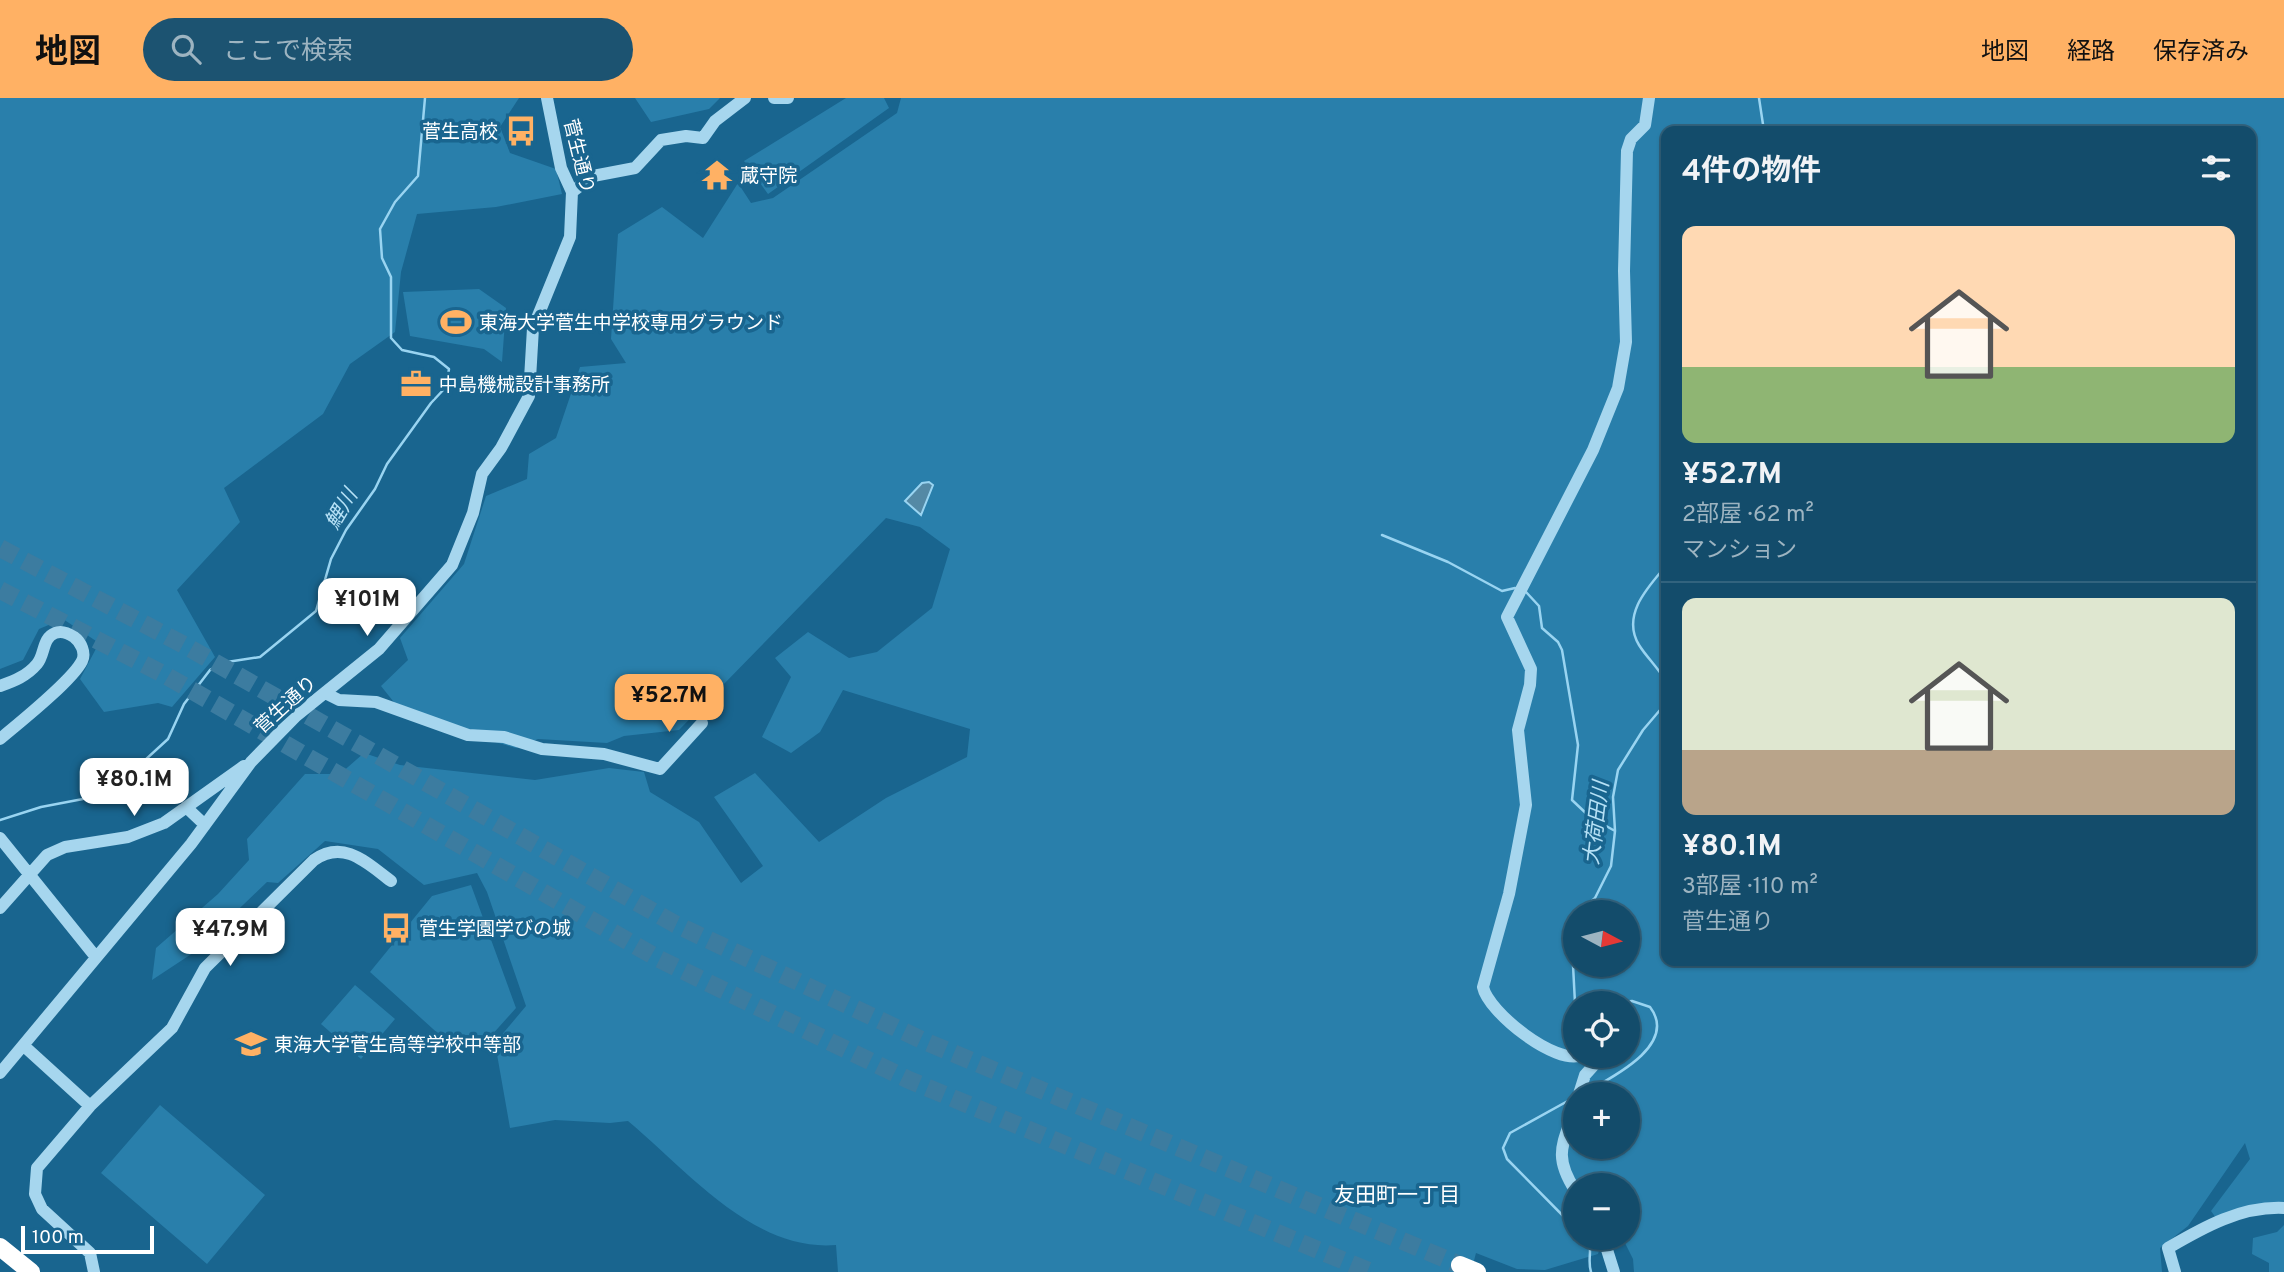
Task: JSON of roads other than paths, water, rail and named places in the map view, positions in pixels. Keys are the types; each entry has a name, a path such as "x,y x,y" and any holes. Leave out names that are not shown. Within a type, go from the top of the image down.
{"highway":[{"path":"0,1247 31,1272"}],"street":[{"name":"菅生通り","path":"0,1073 205,825 251,762 296,716 379,649 452,565 473,513 482,474 501,448 529,396 533,328 570,237 572,192 561,168 547,98"},
{"path":"572,192 593,176 635,169 661,140 685,136 703,138 715,121 745,98"},
{"path":"774,98 788,98"},
{"path":"1563,1056 1534,1041 1487,999 1483,987 1509,894 1526,805 1518,730 1530,685 1531,669 1507,617 1594,450 1618,388 1626,342 1624,271 1627,151 1631,139 1645,125 1649,98"},
{"path":"0,686 26,674 39,663 47,638 56,632 67,632 78,639 83,649 82,660 57,688 0,739"},
{"path":"325,692 339,700 376,702 468,734 504,737 542,749 604,754 660,769 702,723"},
{"path":"0,908 47,855 65,847 128,837 164,823 251,762"},
{"path":"186,807 205,825"},
{"path":"0,838 95,956"},
{"path":"94,1272 90,1253 43,1209 34,1184 41,1161 90,1106 167,1034 179,1018 191,989 205,968 314,860 330,852 355,854 391,881"},
{"path":"24,1045 90,1106"},
{"path":"1563,1142 1560,1151 1566,1173"},
{"path":"2175,1272 2168,1248 2190,1235 2241,1212 2284,1208"},
{"path":"1607,1250 1614,1272"}],"waterway":[{"name":"鯉川","path":"0,820 41,807 83,799 132,772 168,739 184,704 210,670 227,662 260,657 316,611 331,559 346,530 375,489 387,464 431,403 446,387 449,369 434,357 402,350 391,338 391,277 382,258 380,229 395,202 418,176 425,98"},
{"name":"大荷田川","path":"1759,98 1763,126"},
{"path":"1382,535 1448,562 1502,591 1515,588"},
{"name":"大荷田川","path":"1661,572 1639,602 1633,623 1639,645 1661,674"},
{"path":"1526,592 1539,606 1542,628 1558,642 1562,650 1578,745 1572,800 1590,817 1615,831"},
{"name":"大荷田川","path":"1593,900 1611,866 1615,831 1613,797 1618,770 1643,730 1661,709"},
{"name":"大荷田川","path":"1574,977 1574,991"},
{"name":"大荷田川","path":"1640,1004 1650,1007 1657,1021 1656,1034 1640,1057"},
{"name":"大荷田川","path":"1604,1082 1625,1068"},
{"name":"大荷田川","path":"1563,1104 1510,1133 1503,1148 1507,1159 1563,1216"},
{"name":"大荷田川","path":"1590,1250 1591,1272"}],"tunnel":[{"path":"0,548 184,645 675,924 924,1041 1460,1265"},
{"path":"0,590 165,675 659,959 909,1080 1371,1272"}],"place":[{"name":"菅生高校","path":"521,131"},
{"name":"蔵守院","path":"717,175"},
{"name":"東海大学菅生中学校専用グラウンド","path":"456,322"},
{"name":"中島機械設計事務所","path":"416,384"},
{"name":"菅生学園学びの城","path":"396,928"},
{"name":"東海大学菅生高等学校中等部","path":"251,1044"}],"district":[{"name":"友田町一丁目","path":"1397,1195"}]}
